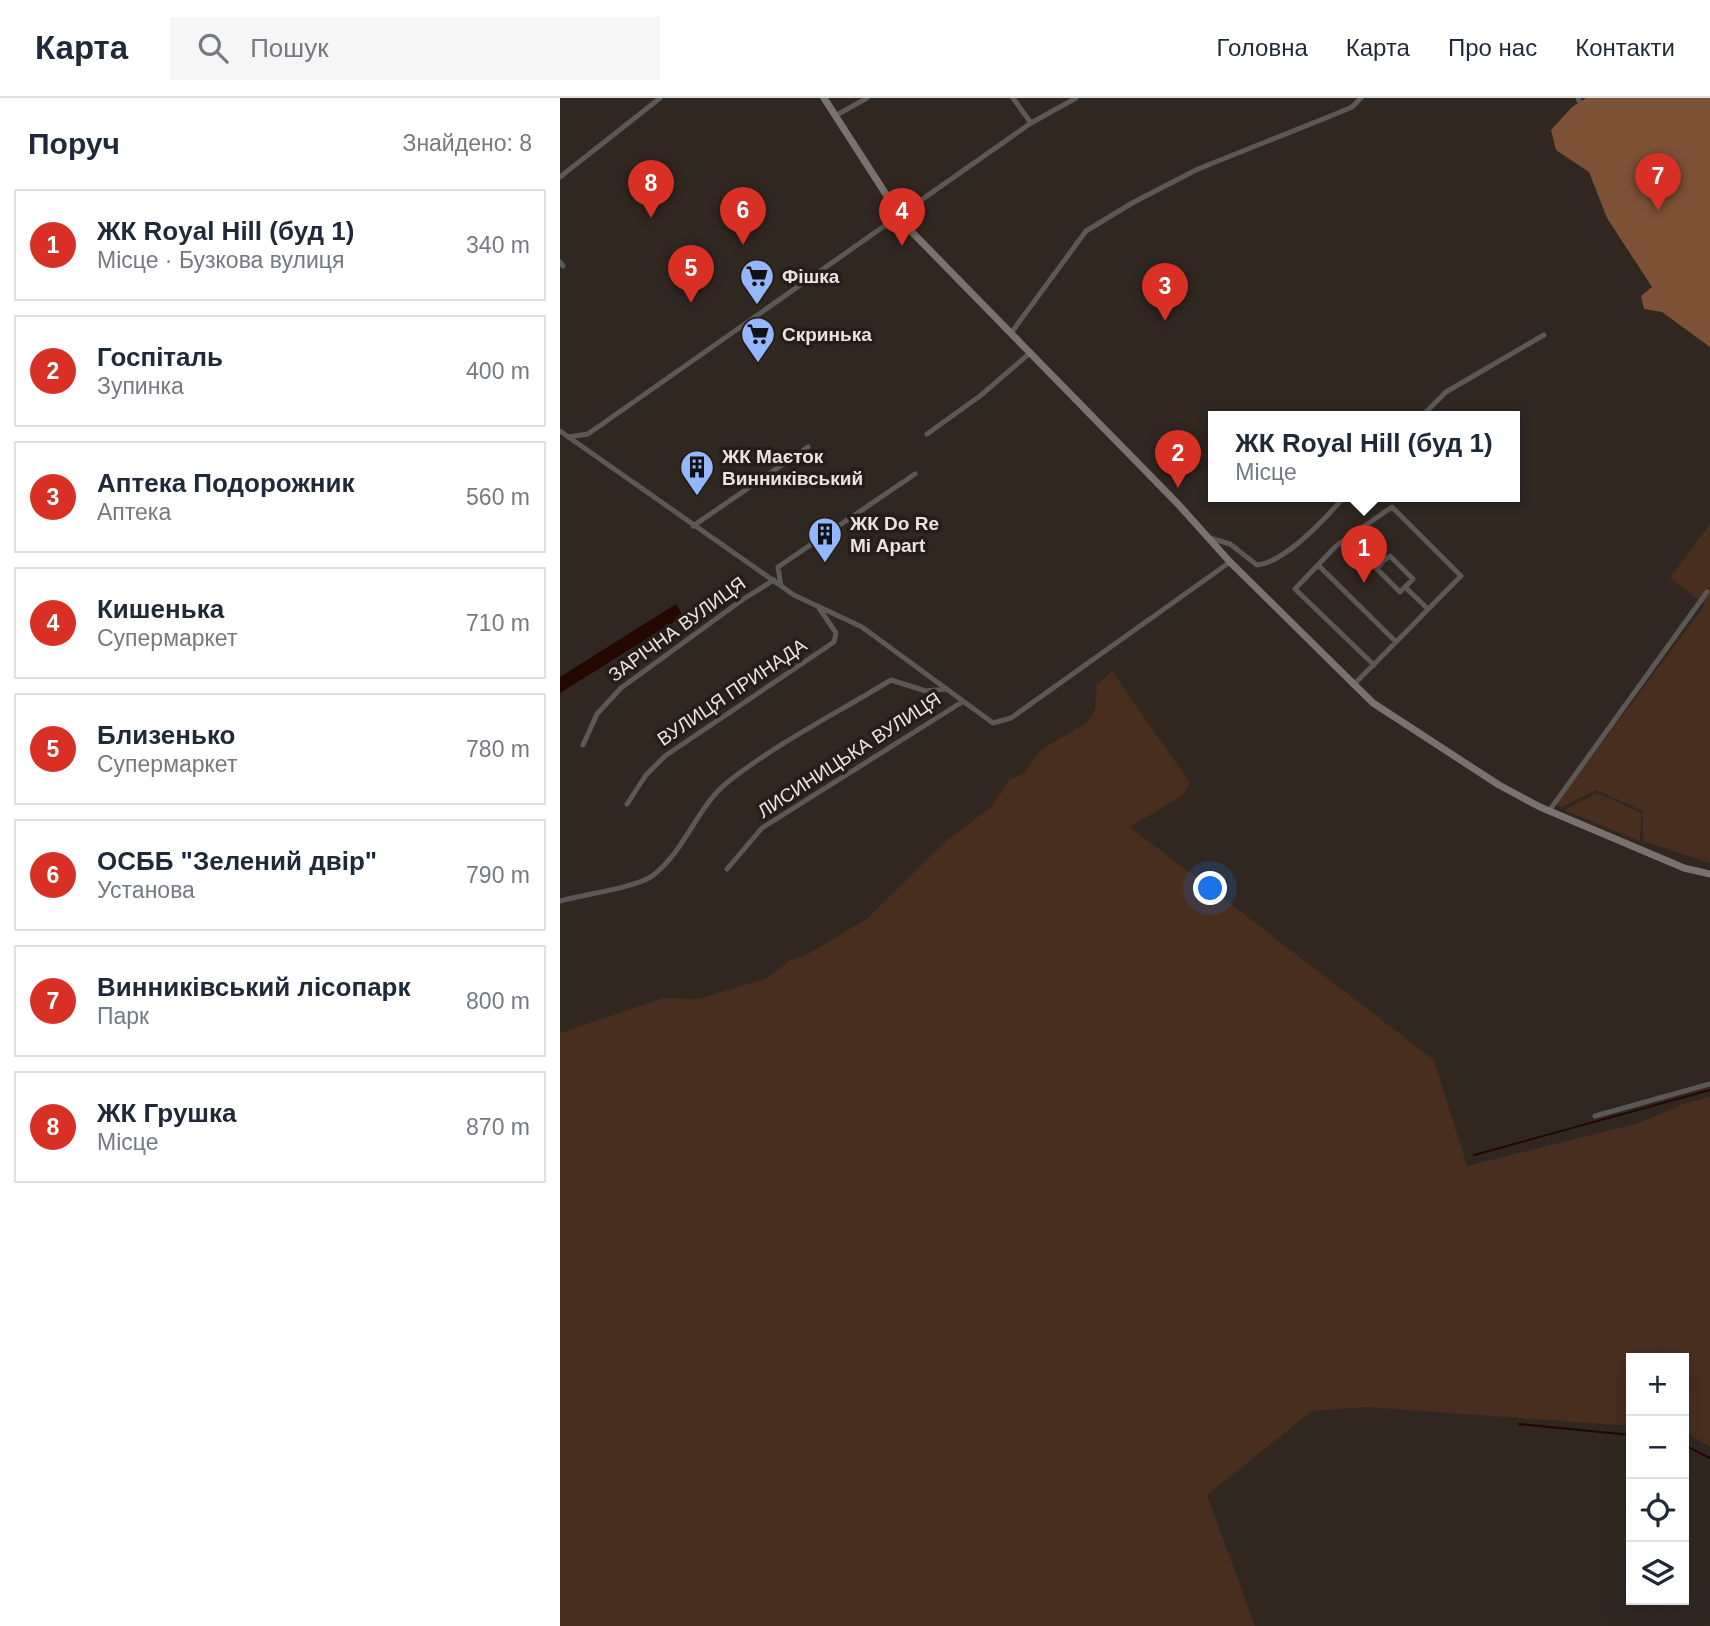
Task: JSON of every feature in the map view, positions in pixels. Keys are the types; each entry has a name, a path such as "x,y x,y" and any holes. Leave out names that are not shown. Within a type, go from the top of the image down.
{"main road":[{"path":"824,98 899,218 1031,352 1230,562 1373,703 1439,747 1549,811 1684,868 1710,874"}],"street":[{"path":"560,177 660,98"},
{"path":"835,116 867,98"},
{"path":"1013,98 1031,123"},
{"path":"568,437 589,434 1031,123 1076,98"},
{"path":"1011,333 1086,231 1134,202 1199,170 1352,107 1360,98"},
{"path":"1427,411 1461,381 1544,335"},
{"path":"927,434 980,396 1031,352"},
{"path":"560,431 781,586 819,608 849,618 993,723 1005,721 1230,562"},
{"path":"693,526 808,447"},
{"path":"781,586 777,569 781,564 915,474"},
{"path":"1208,536 1230,544 1257,565 1269,564 1283,555 1339,502"},
{"path":"1353,685 1374,664 1396,642 1428,610 1461,576 1392,507 1354,533 1295,589 1374,664"},
{"path":"1354,533 1383,561"},
{"path":"1390,556 1413,579 1405,587 1400,592 1377,569 1390,556"},
{"path":"1318,565 1396,642"},
{"name":"ЗАРІЧНА ВУЛИЦЯ","path":"583,745 597,714 621,688 742,600 774,580"},
{"path":"1405,587 1428,610"},
{"path":"1549,811 1707,592"},
{"name":"ВУЛИЦЯ ПРИНАДА","path":"627,804 646,775 665,756 834,642 836,633 819,608"},
{"path":"560,901 652,876 674,855 692,825 726,783 776,749 891,680 926,691 946,689"},
{"name":"ЛИСИНИЦЬКА ВУЛИЦЯ","path":"727,869 762,828 962,702"},
{"path":"1595,1116 1710,1084"}],"shaded area":[{"path":"1586,98 1710,98 1710,347 1662,312 1644,309 1641,296 1652,287 1607,218 1589,172 1556,150 1551,130 1572,107"},
{"path":"1710,524 1710,863 1643,841 1643,811 1596,790 1561,807 1556,804 1705,605 1670,578"},
{"path":"676,604 683,616 560,693 560,677"},
{"path":"1112,671 1190,783 1183,795 1130,827 1434,1060 1467,1166 1639,1123 1686,1103 1710,1097 1710,1447 1689,1435 1689,1353 1626,1353 1626,1426 1366,1407 1312,1411 1207,1495 1255,1626 560,1626 560,1033 664,998 699,999 767,978 791,960 808,954 868,918 946,841 991,807 1009,780 1024,773 1041,750 1086,723 1095,710 1097,685"},
{"path":"1597,793 1641,813 1640,841 1564,810"}],"waterway":[{"path":"1474,1155 1710,1090"},
{"path":"1519,1424 1626,1435"},
{"path":"1689,1448 1710,1458"}],"place":[{"name":"Винниківський лісопарк","path":"1658,211"},
{"name":"ЖК Грушка","path":"651,218"},
{"name":"ОСББ \"Зелений двір\"","path":"743,245"},
{"name":"Кишенька","path":"902,246"},
{"name":"Близенько","path":"691,303"},
{"name":"Фішка","path":"757,306"},
{"name":"Аптека Подорожник","path":"1165,321"},
{"name":"Скринька","path":"758,364"},
{"name":"Госпіталь","path":"1178,488"},
{"name":"ЖК Маєток Винниківський","path":"697,497"},
{"name":"ЖК Do Re Mi Apart","path":"825,564"},
{"name":"ЖК Royal Hill (буд 1)","path":"1364,583"}]}
